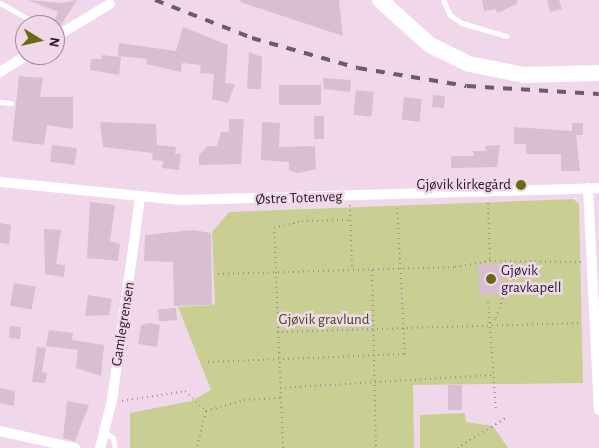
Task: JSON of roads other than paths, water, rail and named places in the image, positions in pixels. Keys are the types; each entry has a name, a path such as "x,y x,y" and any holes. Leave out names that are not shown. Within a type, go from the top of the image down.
{"main road":[{"path":"380,0 405,26 450,56 503,74 550,72 599,73"},
{"path":"395,0 452,46 485,59 550,72"}],"street":[{"path":"65,30 110,4"},
{"path":"0,72 15,63"},
{"name":"Østre Totenveg","path":"0,182 140,198 245,200 599,188"},
{"path":"588,188 599,410"},
{"name":"Gamlegrensen","path":"100,448 106,433 112,400 140,198"},
{"path":"0,431 75,448"}],"lane":[{"path":"443,0 450,14 462,23 506,36"},
{"path":"0,3 22,15"},
{"path":"0,102 11,103"},
{"path":"106,433 115,448"}],"railway":[{"path":"155,0 252,38 358,68 467,86 599,94"}],"place":[{"name":"Gjøvik kirkegård","path":"521,185"},
{"name":"Gjøvik gravkapell","path":"491,279"}],"park label":[{"name":"Gjøvik gravlund","path":"324,320"}]}
